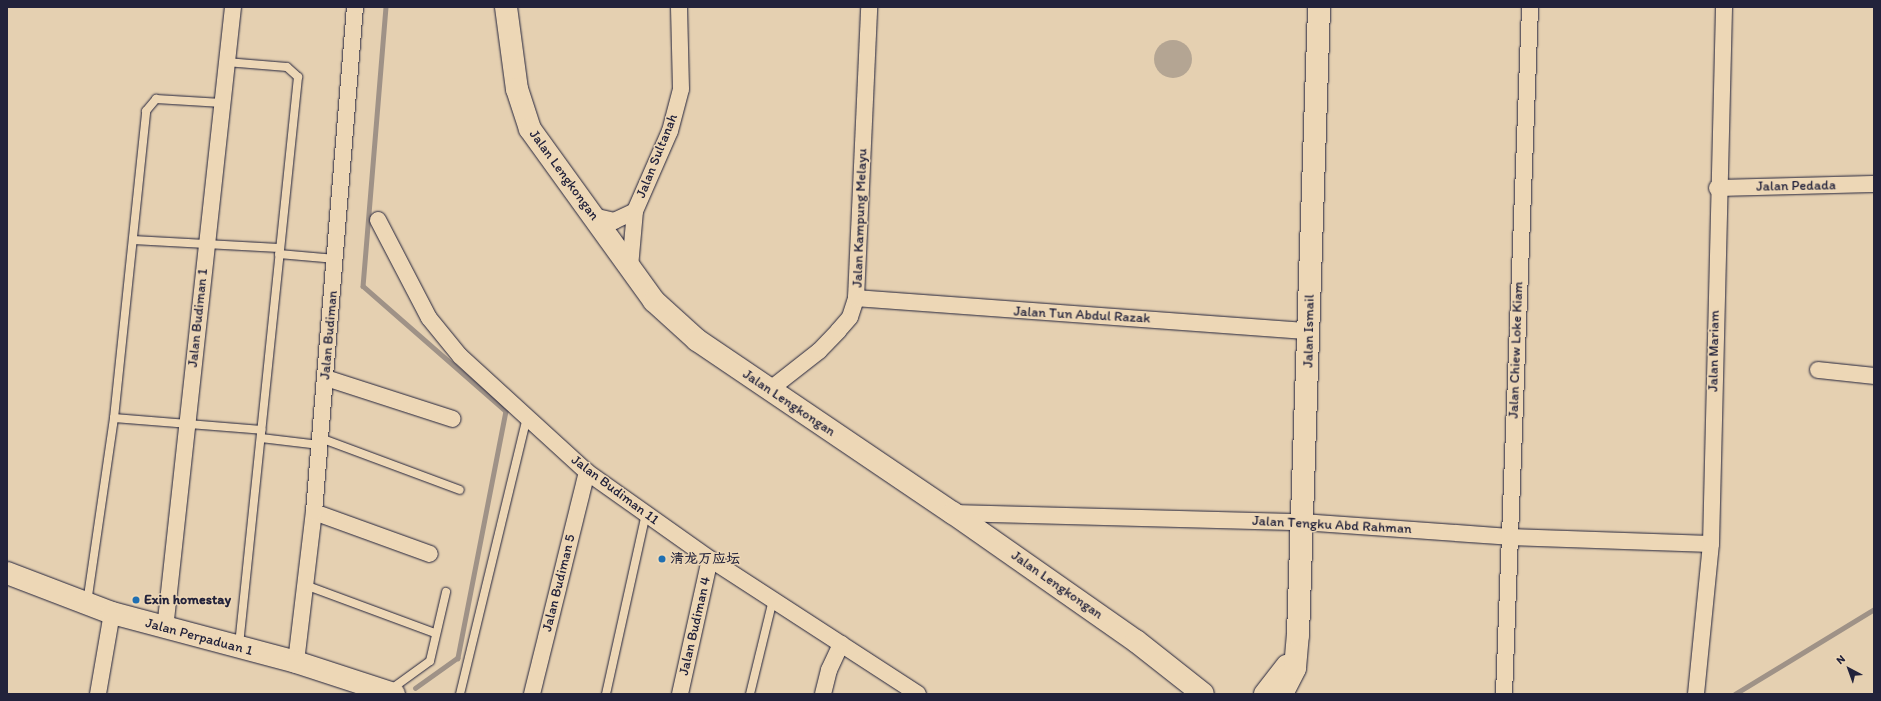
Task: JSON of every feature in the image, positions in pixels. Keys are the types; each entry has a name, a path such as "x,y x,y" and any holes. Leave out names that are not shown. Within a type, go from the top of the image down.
{"street":[{"name":"Jalan Budiman 1","path":"165,629 233,7"},
{"name":"Jalan Budiman","path":"296,662 314,512 336,259 355,7"},
{"name":"Jalan Lengkongan","path":"506,7 517,89 530,129 654,301 697,340 768,391 953,513 1136,641 1204,694"},
{"name":"Jalan Sultanah","path":"593,216 614,221 634,211 676,112 681,89 679,7"},
{"name":"Jalan Kampung Melayu","path":"768,391 829,341 850,317 856,298 869,7"},
{"name":"Jalan Ismail","path":"1282,694 1295,668 1296,654 1320,7"},
{"name":"Jalan Chiew Loke Kiam","path":"1504,694 1530,7"},
{"name":"Jalan Mariam","path":"1696,694 1711,544 1717,188 1724,7"},
{"name":"Jalan Pedada","path":"1717,188 1874,184"},
{"path":"630,267 634,211"},
{"name":"Jalan Budiman 11","path":"378,220 429,318 460,356 587,472 710,559 918,694"},
{"name":"Jalan Tun Abdul Razak","path":"856,298 1308,331"},
{"path":"1818,370 1874,376"},
{"path":"326,378 453,419"},
{"name":"Jalan Budiman 5","path":"532,694 587,472"},
{"path":"314,512 430,554"},
{"name":"Jalan Tengku Abd Rahman","path":"953,513 1302,522 1509,537 1711,544"},
{"name":"Jalan Budiman 4","path":"680,694 710,559"},
{"name":"Jalan Perpaduan 1","path":"7,573 112,614 296,662 391,693"},
{"path":"98,694 112,614"},
{"path":"823,694 829,670 841,644"},
{"path":"1265,694 1296,654"}],"lane":[{"path":"226,62 287,67 298,77 238,648"},
{"path":"87,604 114,418 148,104 156,99 222,103"},
{"path":"133,240 279,251 336,259"},
{"path":"460,694 527,417"},
{"path":"114,418 187,424 320,442 460,490"},
{"path":"606,694 646,514"},
{"path":"305,585 435,633"},
{"path":"391,693 430,661 435,633 446,592"},
{"path":"750,694 773,600"}],"building":[{"path":"1169,40 1177,40 1187,45 1191,52 1191,66 1187,73 1177,78 1169,78 1159,73 1157,70 1154,63 1154,55 1159,45 1162,43"}],"waterway":[{"path":"386,7 363,286 506,411 458,658 416,688"},
{"path":"1735,694 1874,609"}],"place":[{"name":"清龙万应坛","path":"662,559"},
{"name":"Exin homestay","path":"136,600"}]}
